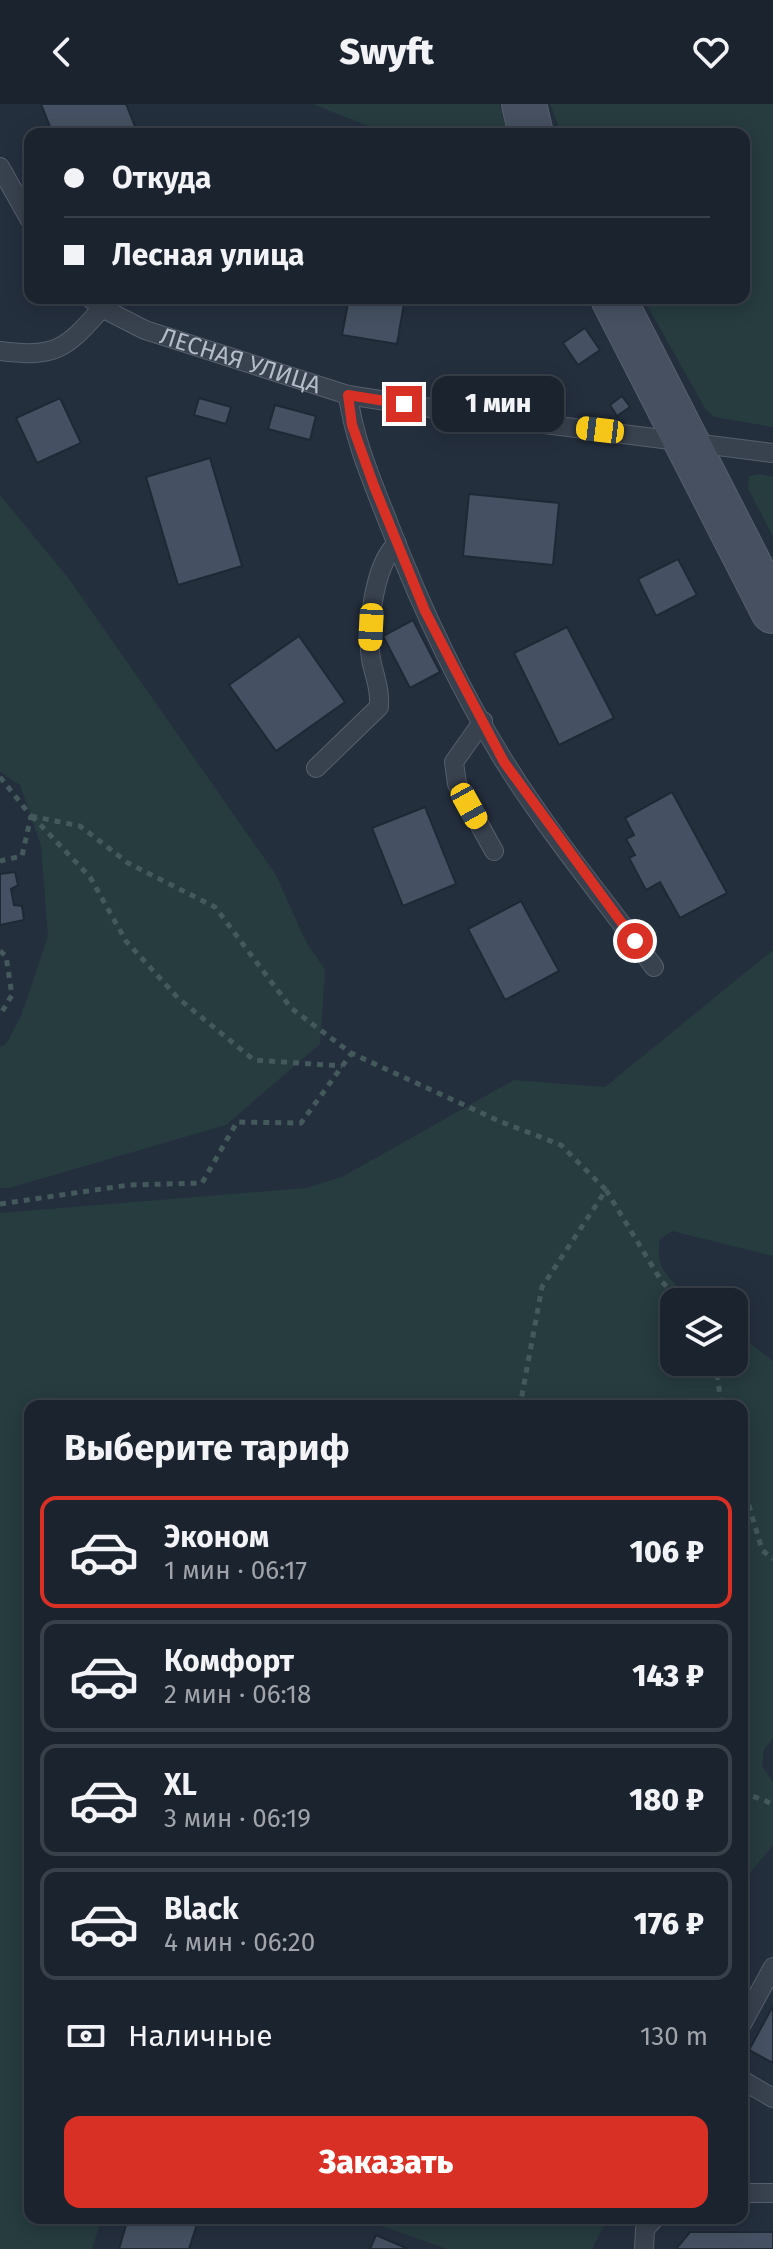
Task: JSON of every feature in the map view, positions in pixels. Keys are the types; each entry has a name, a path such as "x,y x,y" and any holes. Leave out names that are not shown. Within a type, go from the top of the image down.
{"main road":[{"path":"524,104 530,128"},
{"path":"616,304 773,611"}],"lane":[{"path":"0,167 24,209"},
{"path":"0,351 38,355 72,343 95,304"},
{"name":"ЛЕСНАЯ УЛИЦА","path":"98,304 145,330 348,395 488,417 773,453"},
{"path":"348,395 352,425 425,611 504,762 654,967"},
{"path":"316,768 379,707 380,690 372,663 372,610 384,558 397,544"},
{"path":"483,721 454,762 457,784 494,851"},
{"path":"748,2013 773,1967"},
{"path":"748,2083 773,2098"},
{"path":"748,2193 773,2193"},
{"path":"644,2249 645,2229 650,2224"}],"path":[{"path":"0,777 31,816 90,877 126,941 178,998 254,1060 342,1066"},
{"path":"0,861 22,856 31,816"},
{"path":"31,816 80,826 128,863 215,907 291,1008 351,1053 499,1121 561,1145 606,1190 669,1288"},
{"path":"0,951 6,956 12,995 0,1015"},
{"path":"0,1204 129,1185 202,1183 237,1122 301,1123 351,1053"},
{"path":"521,1400 542,1287 606,1190"},
{"path":"718,1376 720,1400"},
{"path":"748,1502 762,1550 773,1559"},
{"path":"748,1794 773,1804"}],"green space":[{"path":"313,104 499,104 506,128 373,128"},
{"path":"550,104 773,104 773,427 715,417 706,410 646,304 750,304 750,128 560,128"},
{"path":"760,474 773,477 773,537 748,488 749,476"},
{"path":"0,495 69,579 276,875 305,940 325,970 320,1044 226,1125 9,1188 0,1188 0,1047 6,1044 21,1016 48,936 41,846 20,785 0,772"},
{"path":"773,950 773,1256 672,1231 660,1239 659,1250 663,1268 680,1288 660,1288 660,1376 748,1376 748,1342 773,1361 773,1738 764,1750 762,1766 773,1782 773,1845 748,1876 748,1400 24,1400 24,2224 100,2224 92,2249 0,2249 0,1213 306,1188 342,1177 514,1080 605,1087"},
{"path":"376,2224 605,2224 592,2249 447,2249"}],"building":[{"path":"41,104 126,104 136,128 51,128"},
{"path":"348,304 404,304 397,344 342,335"},
{"path":"585,328 600,350 578,365 563,343"},
{"path":"622,396 630,407 617,416 610,405"},
{"path":"60,398 81,443 37,463 16,418"},
{"path":"199,398 231,407 226,424 194,415"},
{"path":"275,405 316,416 310,440 268,429"},
{"path":"210,458 242,566 178,585 146,477"},
{"path":"469,494 559,503 553,565 463,556"},
{"path":"678,559 697,595 656,616 638,579"},
{"path":"413,620 440,672 410,688 383,636"},
{"path":"567,627 614,718 559,745 514,653"},
{"path":"299,636 345,702 276,751 229,685"},
{"path":"672,792 727,893 680,918 660,882 646,890 629,858 635,855 626,839 634,835 625,818"},
{"path":"425,807 456,884 403,906 372,828"},
{"path":"15,872 18,885 11,889 14,905 22,906 24,920 0,925 0,874"},
{"path":"521,901 559,971 505,1000 468,929"},
{"path":"773,2006 773,2063 749,2050"},
{"path":"126,2224 197,2224 189,2249 119,2249"},
{"path":"690,2232 773,2232 773,2249 676,2249"},
{"path":"376,2235 408,2249 370,2249"}],"route":[{"path":"404,404 348,395 352,425 362,457 425,611 504,762 635,941"}]}
